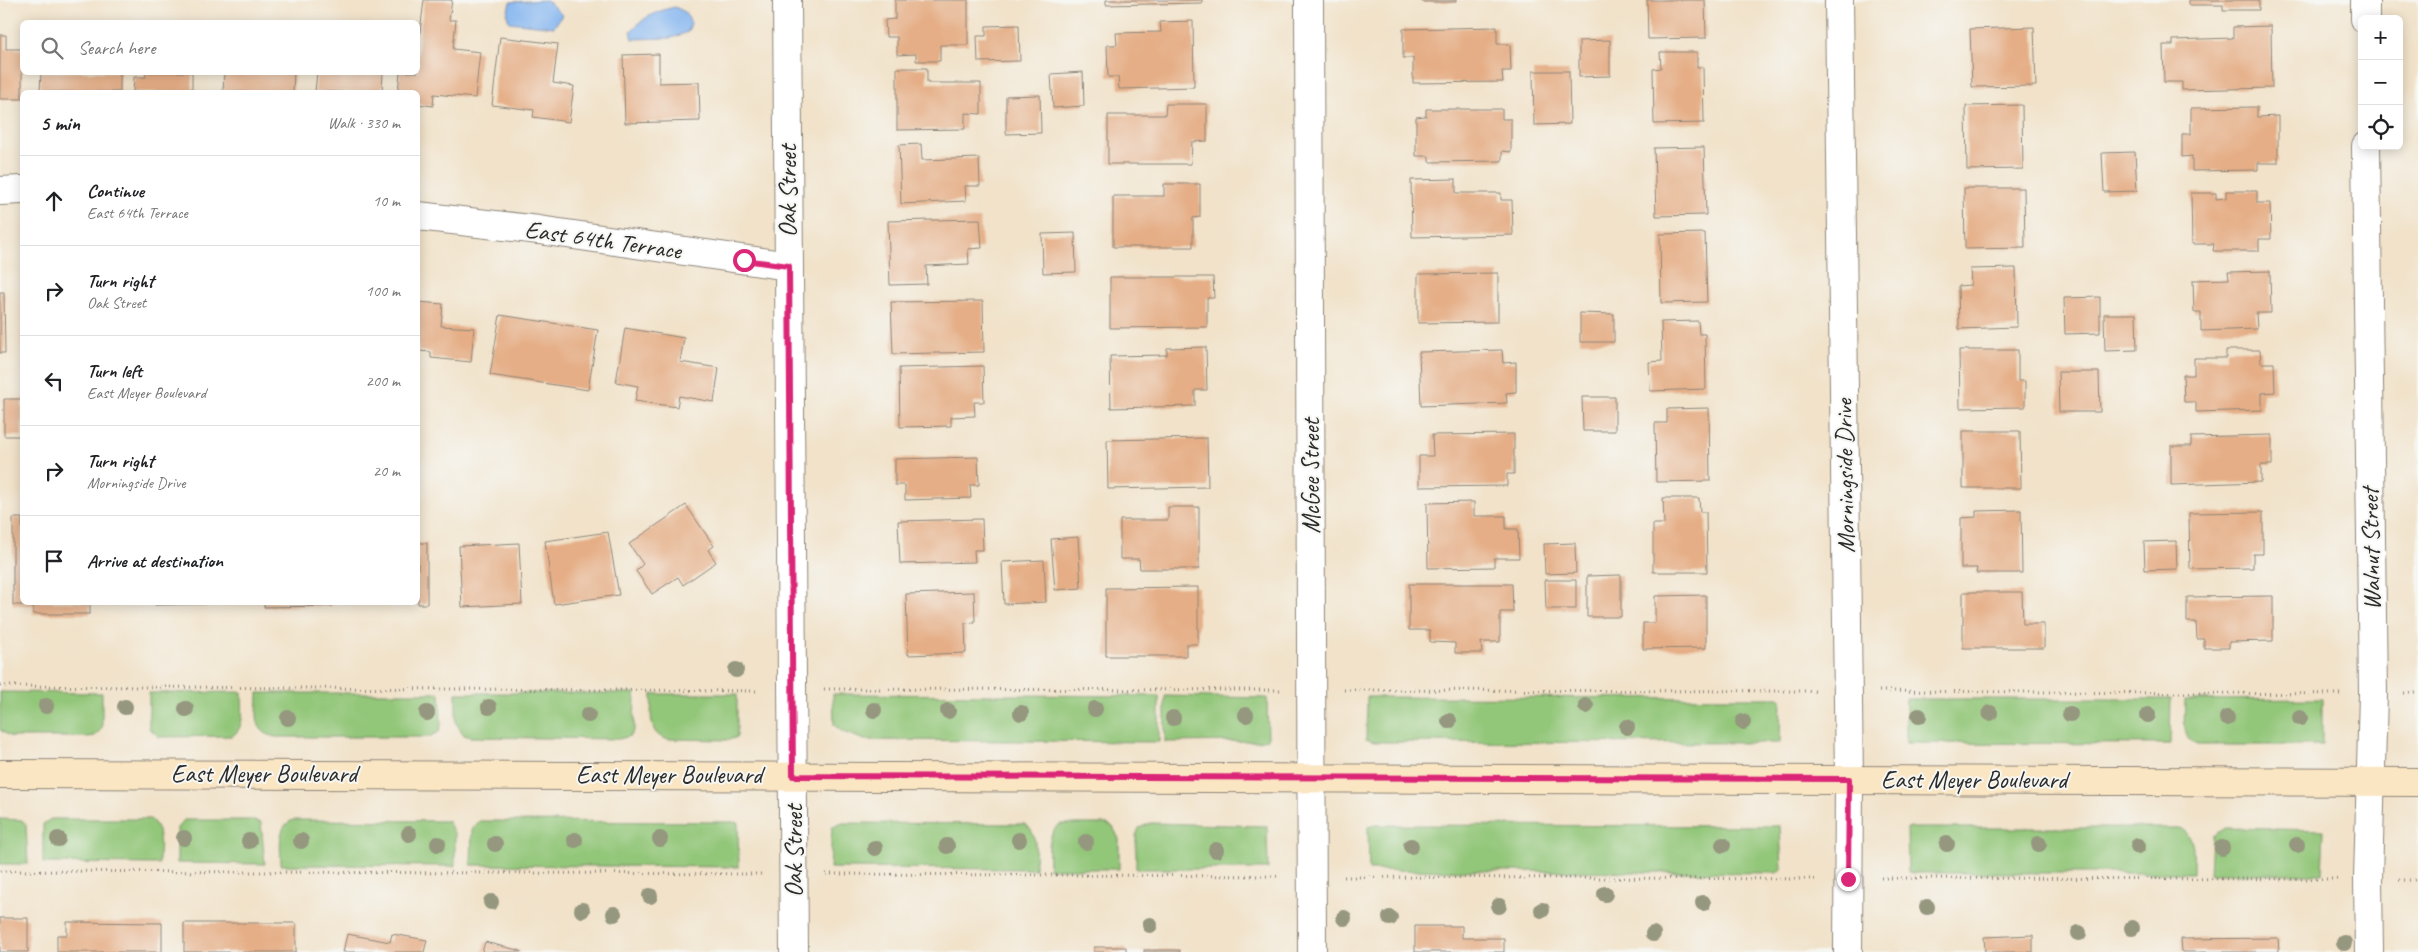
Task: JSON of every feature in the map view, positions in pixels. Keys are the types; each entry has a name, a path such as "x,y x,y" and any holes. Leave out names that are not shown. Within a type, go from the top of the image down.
{"main road":[{"name":"East Meyer Boulevard","path":"0,774 2418,782"}],"street":[{"name":"Oak Street","path":"787,0 794,952"},
{"name":"McGee Street","path":"1309,0 1312,952"},
{"name":"Morningside Drive","path":"1839,0 1849,779 1848,952"},
{"path":"2365,0 2365,15"},
{"name":"Walnut Street","path":"2366,150 2373,694 2368,880 2369,952"},
{"path":"0,191 20,190"},
{"name":"East 64th Terrace","path":"420,216 540,230 789,266"}],"path":[{"path":"0,686 766,690"},
{"path":"817,689 1286,690"},
{"path":"1336,690 1812,691"},
{"path":"1870,692 2350,694"},
{"path":"0,871 768,874"},
{"path":"818,874 1289,876"},
{"path":"1336,877 1815,879"},
{"path":"1872,878 2342,879"},
{"path":"2392,880 2418,880"}],"green space":[{"path":"0,692 102,693 102,728 95,736 88,737 11,737 0,730"},
{"path":"242,692 243,710 241,722 239,728 232,736 159,737 149,728 149,693"},
{"path":"258,693 440,693 441,726 439,732 428,737 275,737 267,734 259,726 257,714"},
{"path":"456,693 635,693 634,730 630,736 619,739 471,737 464,735 456,723"},
{"path":"652,694 737,694 737,737 729,740 666,739 660,736 653,727 651,714"},
{"path":"833,694 1159,696 1159,742 865,740 843,732 834,725"},
{"path":"1165,696 1267,698 1268,739 1258,741 1165,742"},
{"path":"1367,697 1781,698 1780,743 1374,742 1366,739"},
{"path":"1906,699 2171,699 2170,744 1906,743"},
{"path":"2322,699 2322,745 2197,745 2192,742 2186,732 2184,719 2185,700"},
{"path":"0,819 22,820 26,825 28,864 0,864"},
{"path":"51,819 150,819 159,834 159,864 43,863 43,824"},
{"path":"184,820 254,820 261,823 265,864 177,863 177,828"},
{"path":"293,820 448,821 455,835 455,866 281,865 280,846 282,833 284,827"},
{"path":"479,821 738,823 739,867 471,865 472,830"},
{"path":"843,823 1024,824 1029,827 1034,837 1035,869 830,868 832,827"},
{"path":"1151,823 1267,826 1268,869 1136,869 1136,836 1139,828"},
{"path":"1060,824 1107,824 1113,827 1119,839 1119,869 1049,869 1050,838"},
{"path":"1375,825 1780,826 1782,870 1776,873 1369,870 1368,827"},
{"path":"1907,828 2180,828 2189,836 2192,842 2193,873 1908,873"},
{"path":"2226,828 2324,830 2322,874 2210,874 2212,836"}],"water":[{"path":"547,0 562,15 554,27 509,22 507,15 510,2"},
{"path":"675,7 685,12 691,23 688,32 672,38 633,39 631,31 646,18 662,10"}],"building":[{"path":"424,0 452,0 449,20 456,20 453,49 480,52 475,98 434,94 433,106 420,104 420,90 398,90 400,75 420,75 420,32"},
{"path":"895,0 968,0 968,45 940,45 940,61 916,61 916,54 897,55 897,37 886,37 885,20 895,19"},
{"path":"1106,0 1202,0 1202,3 1106,5"},
{"path":"1422,0 1456,0 1456,2 1422,2"},
{"path":"1647,0 1705,0 1706,38 1648,39"},
{"path":"2189,0 2259,0 2259,10 2223,10 2223,5 2189,5"},
{"path":"1193,21 1194,87 1119,89 1118,77 1108,77 1107,45 1117,45 1116,33 1161,32 1160,22"},
{"path":"1019,25 1020,61 978,62 977,36 986,36 986,26"},
{"path":"2271,26 2272,88 2182,90 2182,82 2164,82 2163,45 2173,45 2173,40 2233,38 2233,27"},
{"path":"1497,27 1497,44 1510,44 1511,71 1502,71 1503,82 1413,83 1413,58 1403,58 1403,29"},
{"path":"2034,27 2036,86 1972,87 1970,29"},
{"path":"0,35 6,35 6,49 20,49 22,90 20,90 20,99 0,99"},
{"path":"500,37 558,44 553,83 574,86 569,122 533,117 534,110 492,105"},
{"path":"1610,40 1610,76 1579,77 1579,41"},
{"path":"1660,52 1697,52 1697,67 1703,67 1704,123 1654,124 1653,69 1661,68"},
{"path":"659,54 659,83 699,82 700,121 625,123 623,55"},
{"path":"897,68 927,68 927,83 981,83 981,114 965,113 965,129 897,130"},
{"path":"1533,71 1569,71 1570,124 1534,125"},
{"path":"1083,72 1084,106 1053,108 1051,74"},
{"path":"41,75 120,75 120,90 40,90"},
{"path":"146,75 192,75 192,90 133,90 134,77 146,77"},
{"path":"224,75 294,75 293,90 223,90"},
{"path":"317,75 383,75 382,90 315,90"},
{"path":"1040,95 1041,133 1006,134 1006,96"},
{"path":"1166,104 1207,104 1207,141 1192,142 1191,164 1108,164 1108,115 1165,115"},
{"path":"2022,105 2023,169 1967,170 1966,106"},
{"path":"2257,107 2257,117 2278,116 2278,163 2258,163 2258,170 2192,171 2192,156 2182,157 2182,134 2191,134 2191,108"},
{"path":"1426,109 1502,109 1502,119 1511,119 1511,152 1502,151 1502,161 1429,162 1429,156 1416,156 1416,117 1426,116"},
{"path":"921,144 922,160 979,158 980,186 965,186 966,201 901,204 899,145"},
{"path":"1704,147 1706,215 1656,216 1654,148"},
{"path":"2135,152 2137,191 2104,192 2102,153"},
{"path":"1456,179 1456,193 1501,193 1501,200 1512,200 1513,235 1412,237 1411,180"},
{"path":"1164,184 1200,184 1200,217 1193,218 1193,247 1113,247 1113,196 1164,196"},
{"path":"1964,188 2024,188 2025,248 1965,249"},
{"path":"2226,191 2257,191 2257,203 2270,203 2271,239 2259,239 2259,251 2213,251 2214,244 2192,244 2191,193 2216,193 2216,199 2226,198"},
{"path":"980,219 982,248 968,249 969,264 926,266 927,284 890,285 888,221"},
{"path":"1075,233 1076,272 1043,273 1042,234"},
{"path":"1705,233 1707,302 1661,303 1660,234"},
{"path":"2016,268 2017,327 1959,329 1958,286 1971,285 1970,269"},
{"path":"2270,271 2271,313 2256,313 2257,329 2201,331 2201,312 2194,312 2193,280 2229,279 2228,272"},
{"path":"1498,273 1498,322 1418,323 1418,274"},
{"path":"1110,277 1213,277 1214,298 1207,298 1207,327 1110,328"},
{"path":"0,292 4,292 5,353 0,353"},
{"path":"2100,297 2100,333 2065,334 2064,298"},
{"path":"983,301 984,352 893,354 891,302"},
{"path":"420,302 443,304 441,326 474,328 471,362 431,358 431,352 420,351"},
{"path":"1580,313 1614,314 1614,342 1580,342"},
{"path":"2104,314 2136,314 2137,350 2105,351"},
{"path":"500,315 598,330 588,390 490,375"},
{"path":"1698,321 1699,334 1705,334 1706,389 1650,391 1649,362 1662,361 1661,322"},
{"path":"625,328 684,338 680,362 719,368 714,402 679,396 677,407 635,401 638,386 616,382"},
{"path":"1206,347 1207,390 1195,390 1195,406 1111,408 1110,356 1167,355 1167,348"},
{"path":"1502,350 1503,363 1516,362 1516,392 1506,393 1507,403 1421,406 1419,352"},
{"path":"1959,350 2018,350 2018,381 2025,381 2025,407 1960,408"},
{"path":"2226,350 2260,350 2261,363 2274,363 2275,392 2262,393 2262,410 2196,412 2196,402 2184,402 2183,375 2194,375 2194,358 2226,358"},
{"path":"983,366 984,402 974,402 975,416 951,417 951,426 900,427 899,368"},
{"path":"2058,372 2099,372 2100,412 2059,412"},
{"path":"1582,397 1615,397 1615,431 1583,431"},
{"path":"4,399 20,399 20,436 4,436"},
{"path":"1709,408 1710,481 1656,482 1655,423 1667,423 1667,409"},
{"path":"1963,431 2020,431 2021,488 1963,488"},
{"path":"1514,434 1514,474 1507,474 1507,486 1419,487 1419,456 1433,456 1432,435"},
{"path":"2272,435 2272,465 2261,465 2261,482 2171,485 2171,446 2191,446 2191,437"},
{"path":"1207,438 1208,487 1108,489 1107,440"},
{"path":"978,457 979,485 970,485 971,498 905,500 905,485 895,485 895,459"},
{"path":"1663,498 1699,498 1700,512 1706,512 1707,572 1653,572 1653,524 1664,524"},
{"path":"1474,502 1474,516 1506,516 1506,529 1518,529 1519,558 1494,558 1494,567 1428,568 1427,503"},
{"path":"686,505 714,546 708,550 716,562 683,585 678,577 652,594 636,571 643,564 629,544"},
{"path":"1168,507 1199,507 1199,569 1140,569 1139,559 1120,559 1120,520 1168,520"},
{"path":"2021,510 2022,573 1976,573 1977,568 1961,568 1961,518 1976,517 1976,511"},
{"path":"2263,512 2263,554 2253,554 2253,568 2190,569 2189,513"},
{"path":"13,518 20,518 20,605 13,605"},
{"path":"982,519 983,550 974,550 975,562 900,564 898,521"},
{"path":"608,532 619,595 554,604 545,541"},
{"path":"1078,537 1081,588 1055,590 1051,539"},
{"path":"2176,541 2177,569 2145,570 2144,542"},
{"path":"420,543 427,543 427,604 420,604"},
{"path":"519,543 522,604 462,607 459,546"},
{"path":"1575,543 1576,573 1545,574 1544,544"},
{"path":"1044,560 1046,602 1004,604 1002,562"},
{"path":"1621,575 1621,617 1587,617 1587,576"},
{"path":"1545,580 1576,580 1576,609 1546,609"},
{"path":"1409,584 1512,584 1513,612 1500,612 1500,642 1481,642 1482,653 1455,653 1455,643 1430,642 1430,630 1409,630"},
{"path":"1198,587 1198,644 1186,644 1186,656 1106,656 1106,588"},
{"path":"974,592 975,622 965,623 966,653 908,655 906,594"},
{"path":"1963,592 2022,592 2023,624 2044,624 2044,648 1963,648"},
{"path":"1706,595 1706,648 1643,649 1643,623 1655,623 1655,596"},
{"path":"2273,596 2273,641 2229,642 2229,648 2204,648 2204,639 2197,639 2196,622 2187,622 2187,597"},
{"path":"33,605 90,605 90,614 33,614"},
{"path":"264,605 332,605 332,606 264,607"},
{"path":"0,918 28,918 28,952 0,952"},
{"path":"67,922 162,923 162,952 57,952 57,935 67,935"},
{"path":"184,923 296,923 296,952 184,952"},
{"path":"1415,926 1462,926 1462,938 1504,938 1504,952 1415,952"},
{"path":"347,934 390,942 392,934 427,940 424,952 343,952"},
{"path":"2033,935 2033,952 1985,952 1984,937"},
{"path":"2278,938 2279,952 2182,952 2181,939"},
{"path":"485,942 521,951 521,952 482,952"},
{"path":"1094,947 1126,947 1126,952 1094,952"},
{"path":"1144,950 1180,950 1180,952 1144,952"}],"route":[{"path":"744,260 789,266 793,776 1849,779 1848,879"}]}
